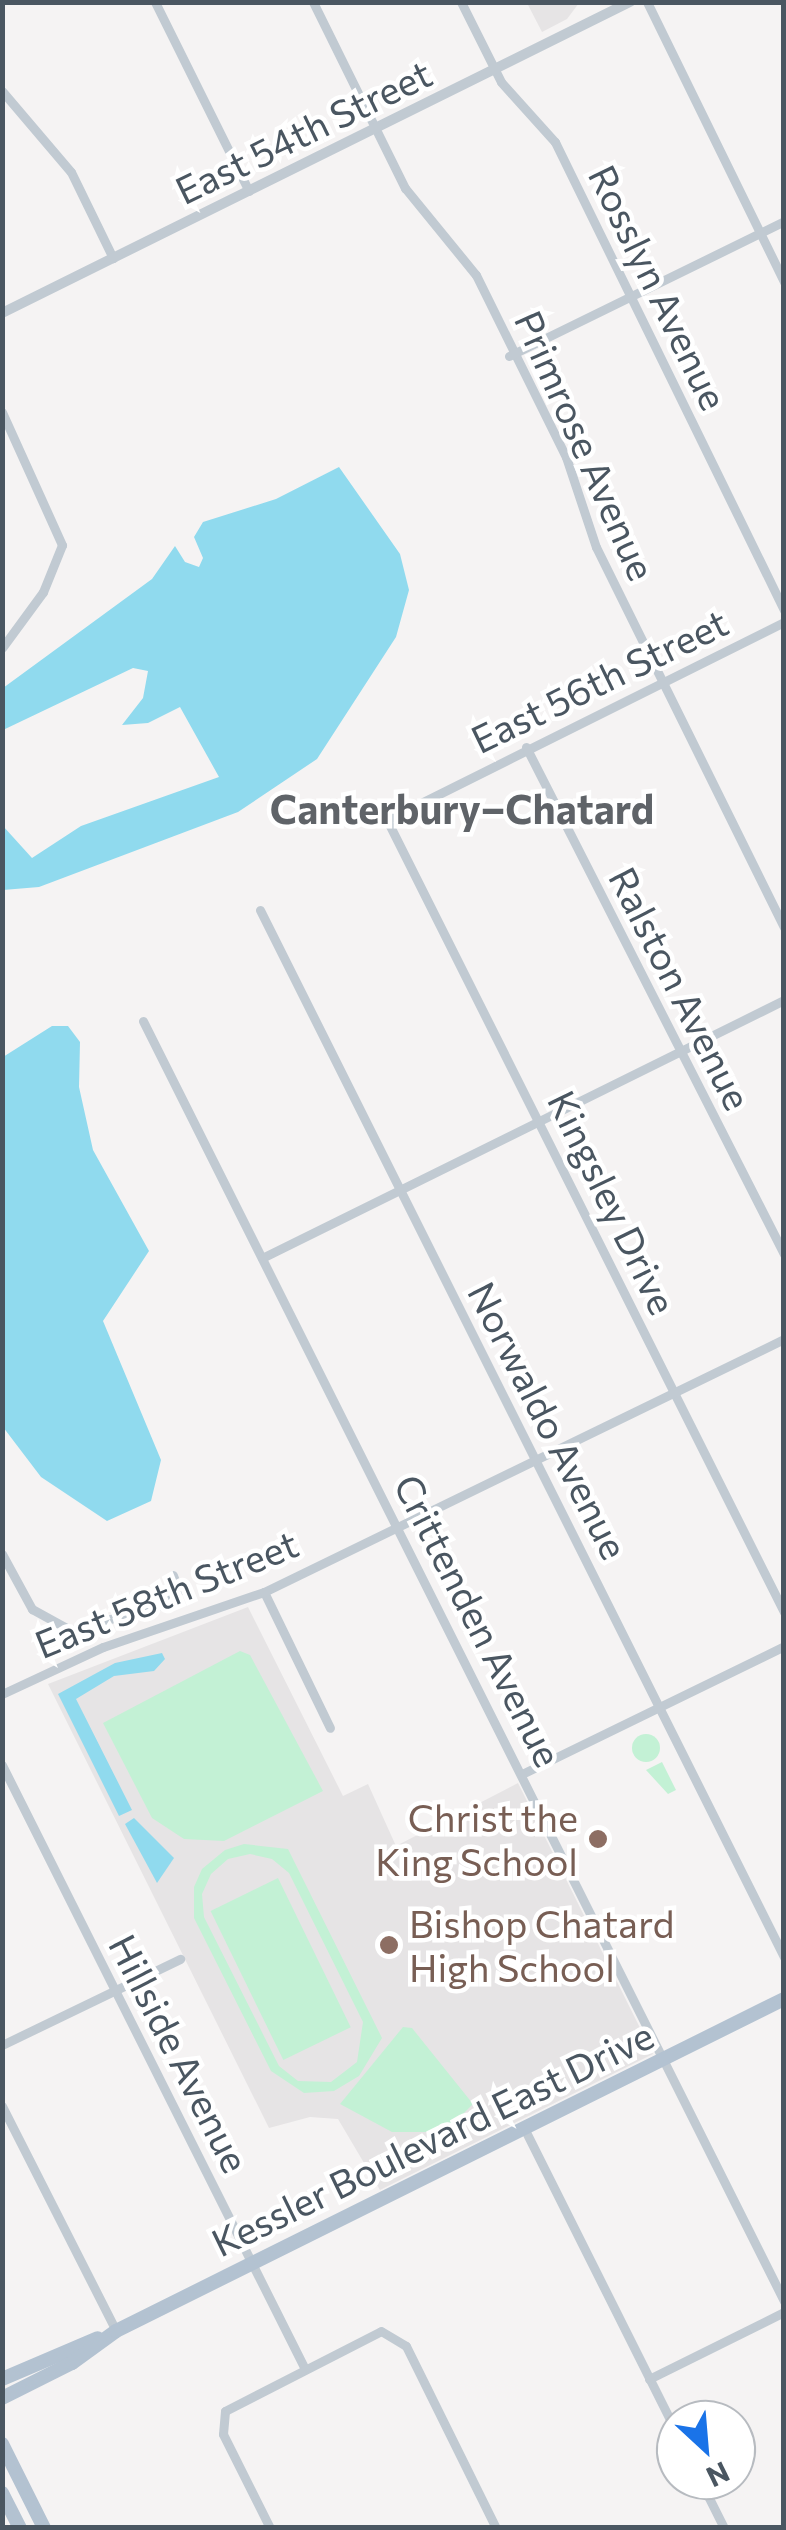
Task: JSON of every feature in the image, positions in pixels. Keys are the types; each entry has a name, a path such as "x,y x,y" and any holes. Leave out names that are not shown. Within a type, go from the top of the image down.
{"main road":[{"name":"Kessler Boulevard East Drive","path":"2,2379 112,2333 784,1999"},
{"name":"Kessler Boulevard East Drive","path":"2,2398 72,2363 112,2333"},
{"path":"2,2444 44,2528"},
{"path":"2,2493 20,2528"}],"street":[{"path":"155,2 249,191"},
{"name":"Primrose Avenue","path":"313,2 408,192 469,262 566,457 596,548 784,926"},
{"name":"Rosslyn Avenue","path":"462,2 494,69 552,136 784,610"},
{"name":"East 54th Street","path":"2,313 630,2"},
{"path":"646,2 784,282"},
{"path":"2,91 60,156 113,258"},
{"path":"512,354 784,221"},
{"path":"2,412 62,538 43,592 2,648"},
{"name":"East 56th Street","path":"387,820 784,622"},
{"name":"Ralston Avenue","path":"526,748 784,1254"},
{"name":"Kingsley Drive","path":"387,820 784,1612"},
{"name":"Norwaldo Avenue","path":"260,910 784,1957"},
{"path":"262,1258 784,1000"},
{"name":"Crittenden Avenue","path":"143,1022 524,1772 784,2301"},
{"name":"East 58th Street","path":"2,1694 103,1647 264,1592 672,1390 784,1339"},
{"path":"2,1554 39,1616 70,1630 165,1604 179,1590 173,1575"},
{"path":"264,1592 330,1728"},
{"path":"95,1626 103,1647"},
{"path":"524,1772 784,1646"},
{"name":"Hillside Avenue","path":"2,1765 304,2367"},
{"path":"2,2045 180,1960"},
{"path":"2,2106 112,2333"},
{"path":"524,2128 660,2400"},
{"path":"650,2379 784,2312"},
{"path":"270,2528 223,2434 223,2415 232,2403 376,2332 392,2334 406,2346 496,2528"},
{"path":"710,2500 724,2528"}],"shaded area":[{"path":"527,3 579,3 567,19 542,32"},
{"name":"Bishop Chatard High School","path":"248,1607 343,1796 368,1784 396,1846 518,1783 653,2054 380,2190 338,2119 310,2117 269,2128 48,1684"}],"green space":[{"path":"240,1651 250,1655 323,1791 224,1841 184,1839 152,1818 103,1723"},
{"path":"646,1734 656,1738 660,1748 656,1758 646,1762 636,1758 632,1748 636,1738"},
{"path":"662,1762 676,1790 668,1794 646,1770"},
{"path":"244,1844 288,1849 382,2038 359,2076 334,2091 304,2093 271,2071 194,1918 194,1887 202,1869 225,1850","holes":["250,1854 272,1859 289,1873 363,2022 357,2062 331,2082 298,2081 279,2066 204,1917 202,1894 211,1874 228,1859"]},
{"path":"278,1878 351,2027 283,2060 211,1911"},
{"path":"403,2027 412,2028 473,2104 455,2122 426,2132 392,2132 340,2104"}],"water":[{"path":"339,467 400,554 409,590 396,637 317,759 238,812 39,887 3,890 3,826 32,858 81,826 219,777 180,707 148,723 122,725 143,698 148,671 133,668 3,730 3,688 152,579 175,546 185,562 199,567 203,558 194,537 203,522 276,499"},
{"path":"52,1026 68,1026 80,1042 79,1087 93,1150 149,1251 103,1321 161,1460 151,1501 107,1521 41,1477 3,1427 3,1057"},
{"path":"162,1653 165,1659 154,1671 114,1676 76,1699 132,1810 119,1816 58,1694 115,1663"},
{"path":"134,1818 174,1858 157,1883 125,1824"}],"place":[{"name":"Christ the King School","path":"598,1839"},
{"name":"Bishop Chatard High School","path":"389,1945"}],"district":[{"name":"Canterbury–Chatard","path":"462,808"}]}
